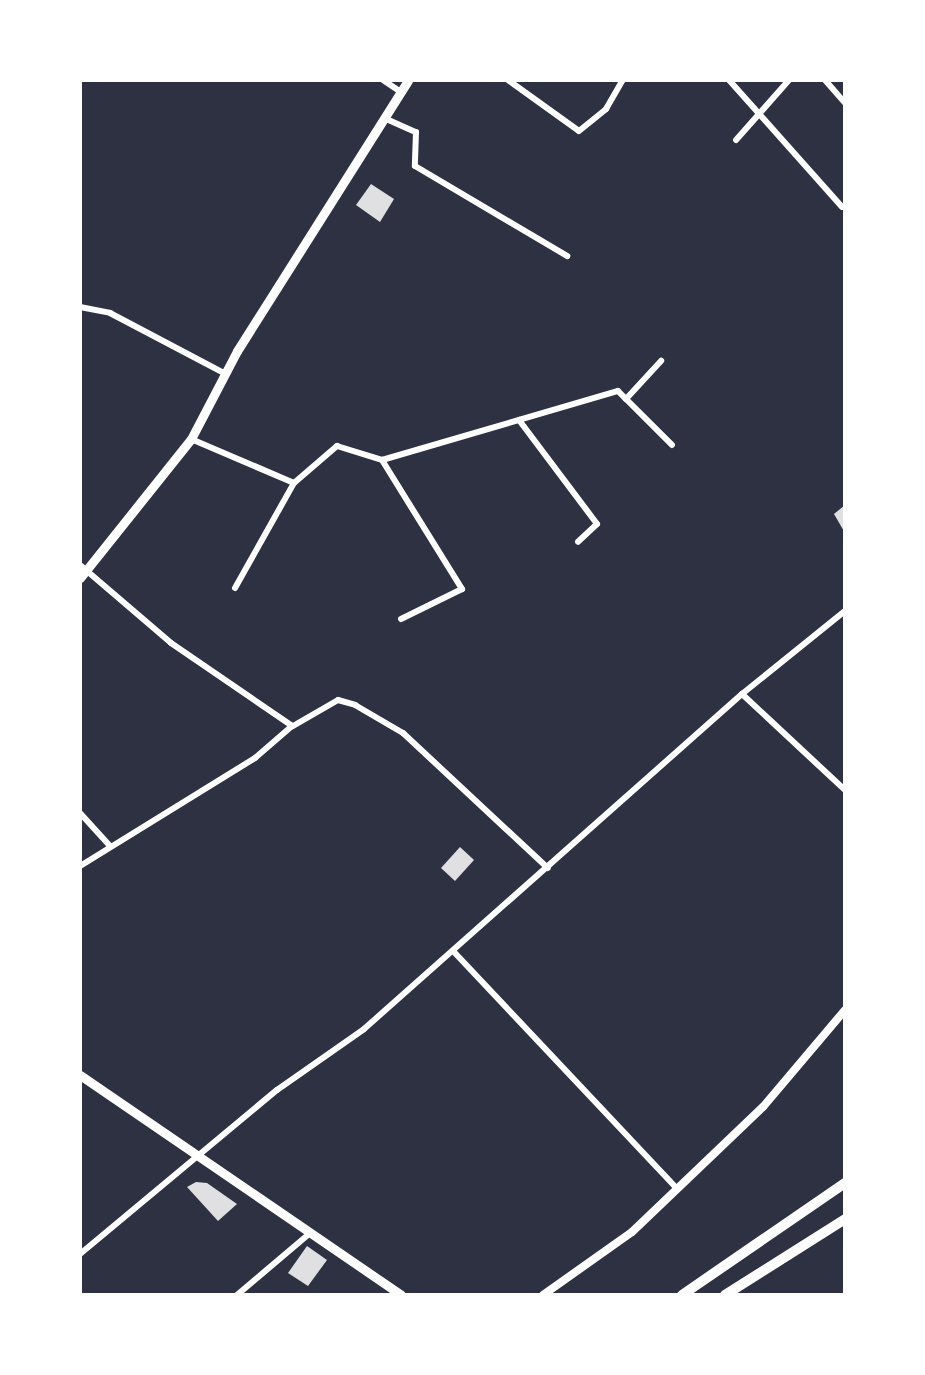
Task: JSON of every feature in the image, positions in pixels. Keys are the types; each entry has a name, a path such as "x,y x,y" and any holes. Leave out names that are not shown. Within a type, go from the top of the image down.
{"highway":[{"path":"682,1295 845,1183"},
{"path":"726,1295 845,1220"}],"main road":[{"path":"82,572 191,439 224,373 408,80"},
{"path":"80,1076 198,1152 401,1295"}],"street":[{"path":"383,80 401,92"},
{"path":"508,80 579,131 606,109 624,80"},
{"path":"728,80 842,207"},
{"path":"736,140 789,80"},
{"path":"825,80 845,103"},
{"path":"382,117 416,132 415,166 567,256"},
{"path":"80,307 110,313 224,373"},
{"path":"626,398 661,360"},
{"path":"235,588 294,483 337,446 382,460 618,390 672,445"},
{"path":"519,420 597,524 578,542"},
{"path":"191,439 294,483"},
{"path":"382,460 462,588 401,619"},
{"path":"82,572 171,643 292,726"},
{"path":"80,1254 198,1152 364,1029 742,694 845,611"},
{"path":"742,694 845,790"},
{"path":"80,866 255,758 292,726 338,700 355,705 403,733 548,868"},
{"path":"80,813 109,846"},
{"path":"454,952 677,1189"},
{"path":"543,1295 632,1232 763,1107 845,1010"},
{"path":"238,1295 310,1234"}],"building":[{"path":"371,184 394,199 380,222 356,205"},
{"path":"845,505 845,533 834,514"},
{"path":"460,847 474,860 455,881 441,868"},
{"path":"196,1182 207,1183 237,1204 218,1221 187,1187"},
{"path":"307,1246 327,1260 308,1286 288,1273"}]}
